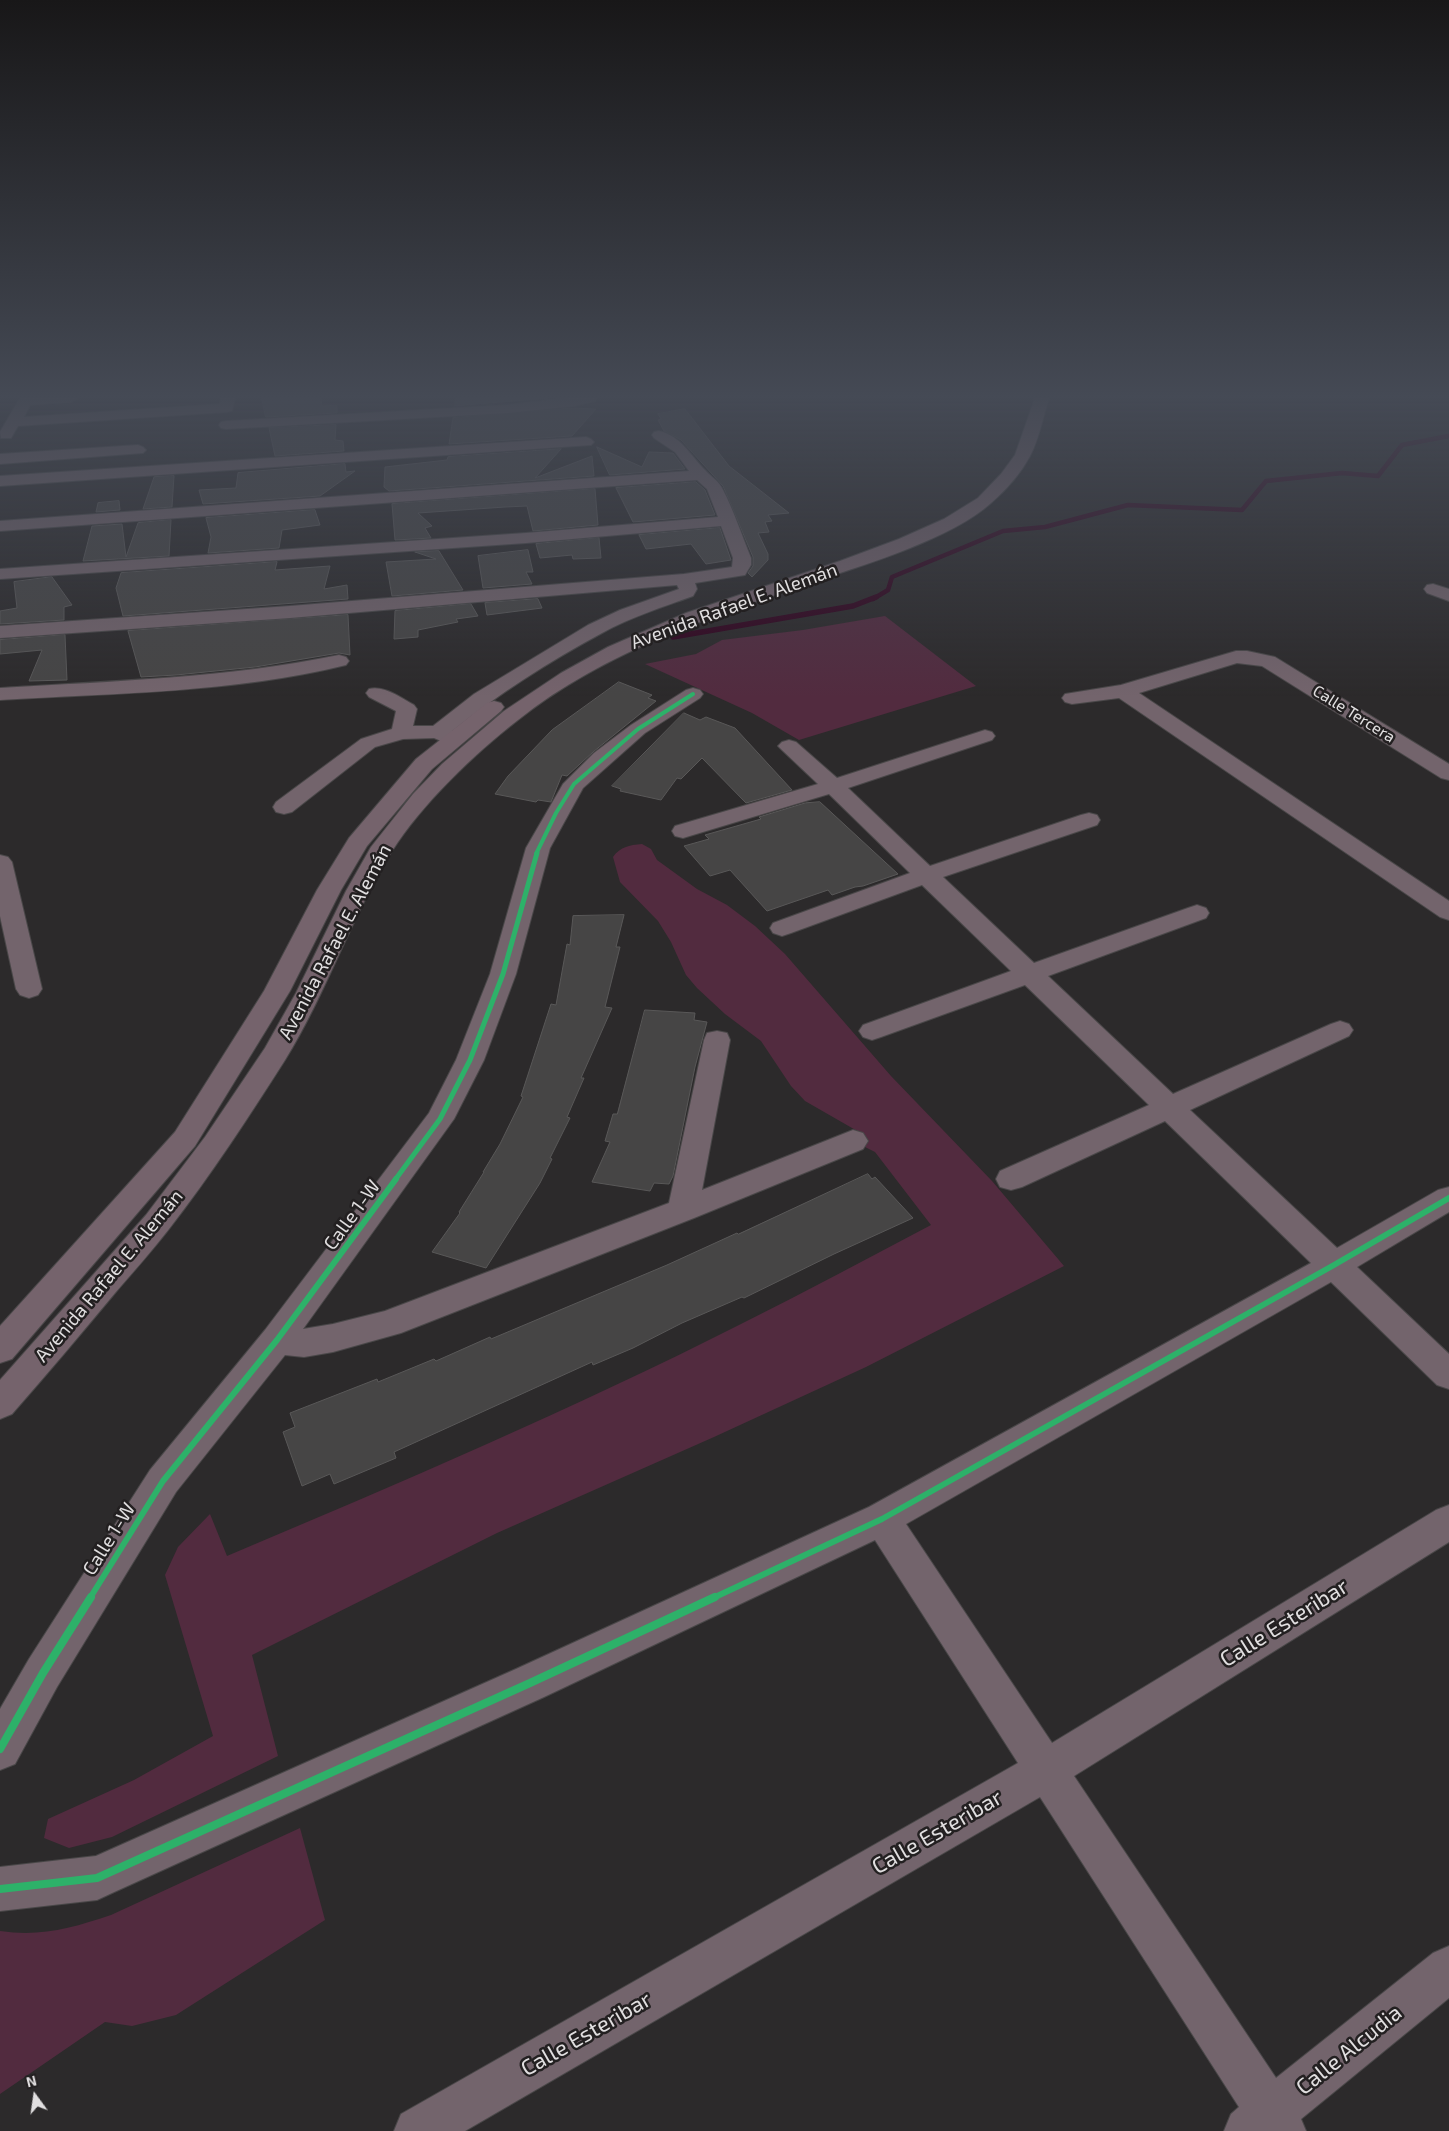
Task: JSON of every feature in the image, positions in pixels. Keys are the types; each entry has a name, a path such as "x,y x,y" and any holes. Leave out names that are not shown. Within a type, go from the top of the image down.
{"main road":[{"name":"Avenida Rafael E. Alemán","path":"0,1349 185,1139 277,990 329,890 357,843 424,764 445,736 590,645 639,622 830,559 892,536 935,517 962,497"},
{"name":"Avenida Rafael E. Alemán","path":"0,1404 157,1223 215,1145 276,1052 309,993 358,891 383,847 421,799 450,769 511,714 614,650 694,617 905,544 950,523 987,497"}],"street":[{"path":"0,526 401,497"},
{"path":"0,632 310,610 684,579 739,571 742,565 742,558 718,497"},
{"path":"0,574 526,538 727,521"},
{"path":"284,807 368,743 401,733 445,736 482,698 587,634 627,614 687,592 688,589 684,579"},
{"name":"Calle Tercera","path":"1123,691 1236,657 1258,658 1268,661 1449,773"},
{"path":"0,694 223,680 271,674 339,661"},
{"path":"1072,698 1123,691 1449,912"},
{"path":"376,693 407,709 401,733"},
{"name":"Calle 1-W","path":"0,1749 43,1673 163,1481 277,1340 348,1247 440,1119 470,1060 503,974 538,848 574,784 638,729 693,694"},
{"path":"683,831 833,786 986,736"},
{"path":"788,746 833,786 1449,1375"},
{"path":"782,928 926,875 1089,820"},
{"path":"0,862 29,989"},
{"path":"872,1030 1197,913"},
{"path":"1011,1179 1340,1030"},
{"path":"683,1210 717,1040"},
{"path":"277,1340 304,1343 333,1338 389,1323 683,1210 853,1141"},
{"path":"0,1889 98,1878 530,1683 882,1519 1334,1265 1449,1198"},
{"path":"882,1519 1046,1770 1267,2125"},
{"name":"Calle Esteribar","path":"418,2131 1046,1770 1449,1522"},
{"name":"Calle Alcudia","path":"1267,2125 1449,1969"}],"shaded area":[{"path":"885,616 976,686 799,740 752,713 645,664 696,654 722,640 803,630"},
{"path":"642,844 651,849 657,860 697,889 727,905 755,926 785,954 891,1076 992,1181 1064,1266 866,1367 497,1533 252,1655 278,1756 112,1837 69,1848 44,1838 48,1819 134,1780 213,1736 165,1575 178,1547 210,1514 227,1556 421,1473 614,1386 765,1312 931,1225 875,1152 853,1141 859,1132 805,1101 791,1086 761,1041 725,1014 686,975 671,942 658,921 620,882 613,857 625,847"},
{"path":"300,1828 325,1920 176,2015 132,2026 105,2022 0,2094 0,1931 15,1933 43,1932 83,1924 111,1915"}],"building":[{"path":"147,497 173,497 172,507 143,509"},
{"path":"201,497 299,497 203,504"},
{"path":"481,497 596,497 598,525 533,531 527,506 418,513 432,526 425,528 431,538 395,540 392,504"},
{"path":"621,497 708,497 715,515 633,522"},
{"path":"728,497 769,497 789,513 768,515 772,521 765,522 769,532 758,533 768,554 768,560 752,577 748,573 753,566 753,557"},
{"path":"119,501 120,510 96,512 98,503"},
{"path":"315,510 320,525 282,530 279,548 208,553 211,537 206,518"},
{"path":"171,520 169,556 83,561 92,526 122,524 126,557 138,523"},
{"path":"720,528 731,560 706,564 691,544 646,549 639,535"},
{"path":"599,538 601,558 573,559 572,555 540,558 536,544"},
{"path":"528,550 533,572 526,572 532,584 483,588 478,556"},
{"path":"439,551 463,590 392,596 386,562 436,559 415,552"},
{"path":"277,562 275,570 330,566 324,589 347,585 348,599 123,616 116,588 121,573"},
{"path":"52,577 72,605 64,607 64,620 0,624 0,611 17,608 14,582"},
{"path":"538,599 542,608 487,615 485,603"},
{"path":"471,604 478,616 456,619 458,622 418,630 418,637 394,639 395,611"},
{"path":"348,615 350,655 339,653 255,667 176,675 141,677 128,631"},
{"path":"65,635 67,680 29,681 42,650 0,654 0,640"},
{"path":"619,682 652,695 648,698 656,701 593,752 567,776 562,775 551,802 538,800 536,802 495,794 508,776 552,730"},
{"path":"684,713 700,720 706,717 735,728 792,790 746,803 702,758 681,779 677,778 661,800 620,791 621,789 612,786"},
{"path":"820,802 898,874 832,895 828,890 767,911 730,870 710,876 684,846 709,839 705,835 761,819 759,817 805,803"},
{"path":"624,915 616,947 620,947 605,1007 612,1008 581,1078 584,1078 567,1117 570,1118 540,1183 486,1268 432,1252 460,1213 500,1144 523,1097 521,1096 551,1004 556,1005 567,944 570,945 573,916"},
{"path":"645,1010 695,1013 694,1020 707,1022 695,1067 673,1176 669,1184 654,1183 650,1191 592,1182 610,1142 605,1141 613,1114 617,1114"},
{"path":"868,1174 872,1179 875,1177 913,1218 744,1298 742,1297 682,1323 633,1348 593,1365 592,1362 394,1452 396,1458 334,1484 330,1474 302,1486 283,1432 295,1427 290,1413 377,1379 378,1382 434,1359 436,1361 490,1337 491,1339 738,1234"}],"waterway":[{"path":"873,599 888,590 892,577 1003,531 1045,527 1128,505 1242,510 1252,497"},
{"path":"673,637 853,606 876,597"}],"cycle path":[{"path":"0,1749 43,1673 163,1481 277,1340 440,1119 470,1060 503,974 538,848 574,784 638,729 693,694"},
{"path":"0,1889 97,1878 530,1683 882,1519 1334,1265 1449,1198"}]}
